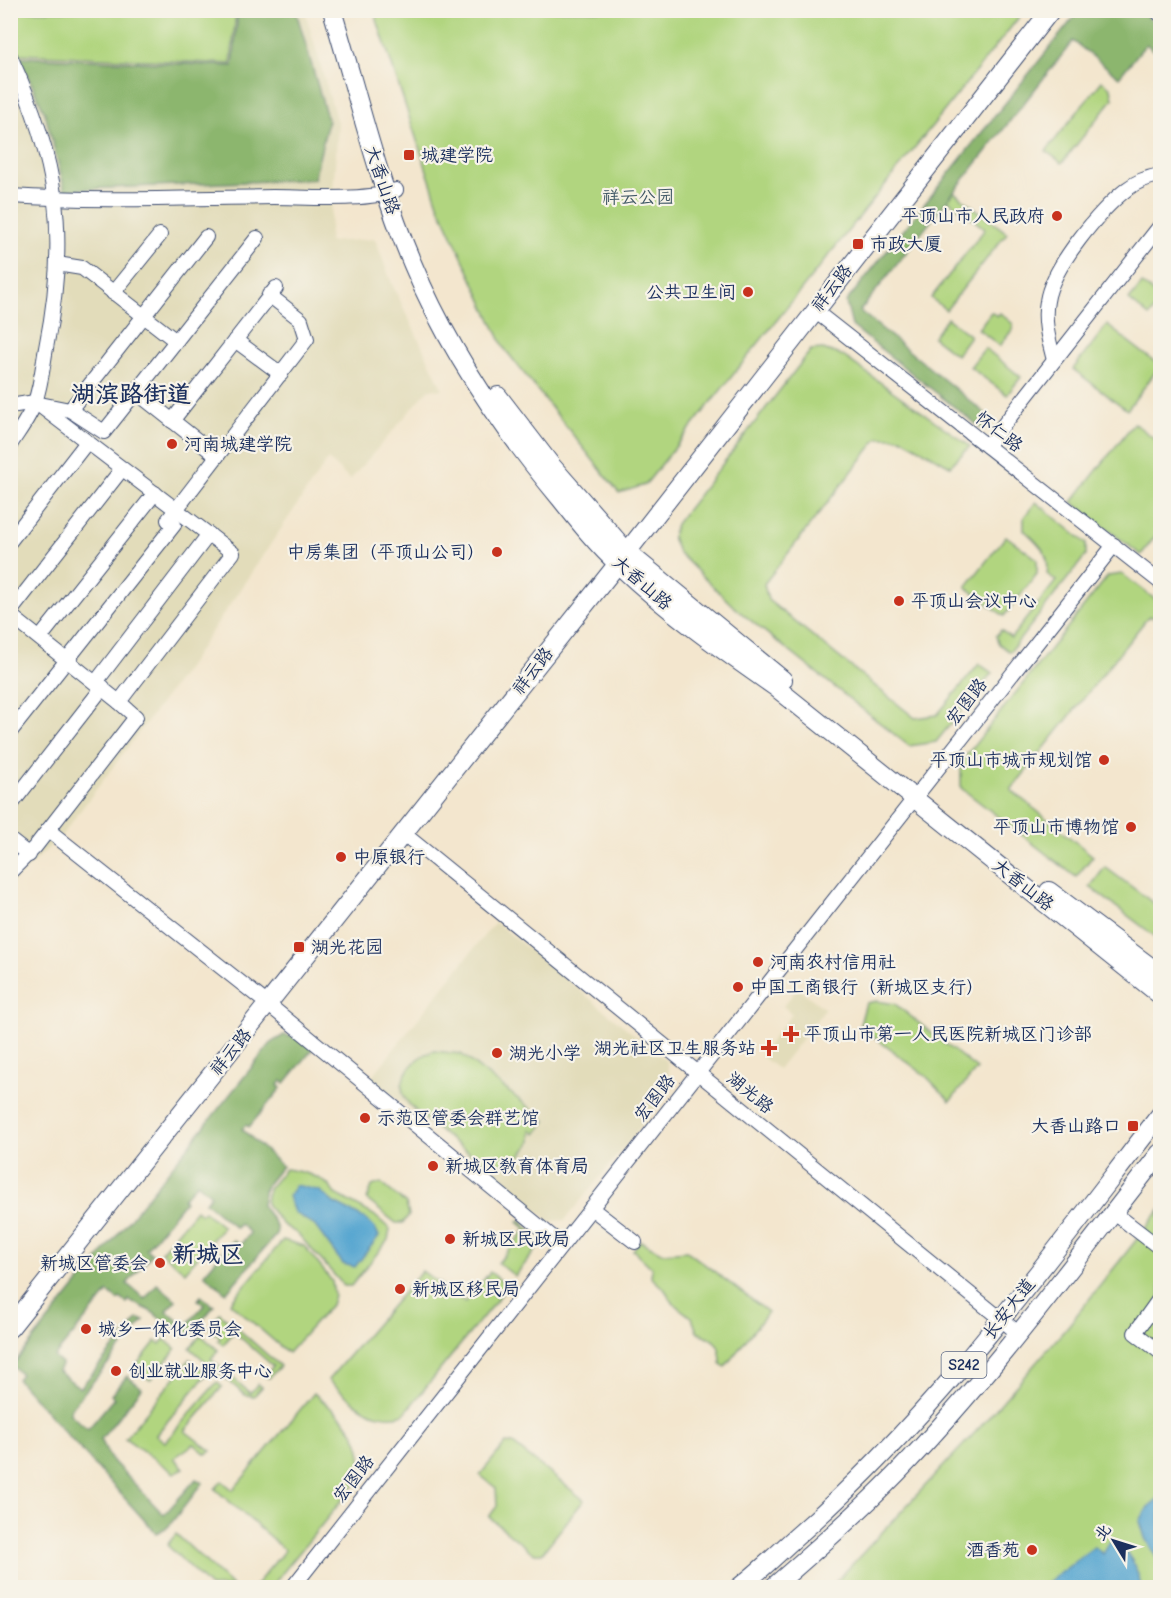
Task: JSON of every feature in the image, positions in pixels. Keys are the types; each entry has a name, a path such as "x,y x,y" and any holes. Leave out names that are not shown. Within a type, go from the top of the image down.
{"main road":[{"name":"大香山路","path":"332,10 391,192 430,276 475,363 622,558 917,794 1161,995"},
{"name":"大香山路","path":"344,10 391,192"},
{"name":"祥云路","path":"10,1328 269,1005 1051,10"},
{"name":"大香山路","path":"917,794 1161,975"},
{"name":"长安大道","path":"738,1587 849,1489 911,1426 1001,1320 1161,1115"},
{"name":"长安大道","path":"772,1587 833,1535 897,1473 1018,1333 1161,1153"}],"street":[{"path":"1156,10 1161,14"},
{"path":"10,446 35,402 50,325 57,264 56,199 38,120 11,57"},
{"path":"1054,360 1046,312 1049,290 1057,276 1107,208 1128,188 1161,175"},
{"path":"10,196 56,199 391,192"},
{"path":"987,446 1161,225"},
{"path":"113,293 160,235"},
{"path":"70,410 206,237"},
{"path":"10,406 35,402 70,410 104,432 257,238"},
{"path":"57,264 82,268 176,341"},
{"path":"10,732 174,525 168,520 307,339 301,320 272,292 172,421"},
{"name":"怀仁路","path":"815,311 1161,582"},
{"path":"235,340 280,374"},
{"path":"136,392 217,456"},
{"path":"35,402 233,553 119,702"},
{"path":"10,541 87,442"},
{"path":"10,872 28,855 136,717 10,614 123,468"},
{"path":"40,638 155,493"},
{"path":"10,806 209,534"},
{"name":"宏图路","path":"292,1587 1114,546"},
{"path":"48,830 269,1005 562,1245"},
{"name":"湖光路","path":"404,834 1018,1333"},
{"path":"10,840 28,855"},
{"path":"591,1208 635,1242"},
{"path":"1113,1212 1161,1248"},
{"path":"1161,1298 1135,1333 1161,1352"}],"shaded area":[{"name":"河南城建学院","path":"11,11 305,11 338,126 329,242 375,239 392,284 443,390 429,389 350,480 328,459 187,668 62,835 11,884"},
{"name":"湖光小学","path":"495,922 667,1061 671,1089 565,1220 550,1221 371,1078"},
{"name":"平顶山市第一人民医院新城区门诊部","path":"798,988 825,1009 778,1069 760,1055 792,1014 783,1006"}],"green space":[{"path":"238,10 296,11 328,121 314,179 65,190 45,113 19,57 233,66"},
{"name":"祥云公园","path":"374,10 1024,11 645,485 619,493 504,348 439,207"},
{"path":"10,11 236,11 231,64 18,54 11,39"},
{"path":"1079,11 1140,11 1160,27 1160,55 1146,44 1119,77 1073,41 860,311 991,418 982,429 852,326 846,302"},
{"path":"1102,81 1111,88 1113,99 1062,163 1046,151"},
{"path":"954,192 1007,233 946,310 931,298 985,229 948,200"},
{"path":"1142,284 1159,297 1157,300 1160,303 1149,316 1129,300"},
{"path":"991,312 997,316 1000,313 1013,324 1012,330 1000,346 978,329"},
{"path":"947,318 970,336 956,355 933,337"},
{"path":"1107,325 1160,366 1127,410 1073,369"},
{"path":"985,348 1021,377 1007,395 970,367"},
{"path":"823,349 843,356 970,446 950,466 901,438 878,438 764,584 768,600 915,718 937,715 979,664 992,673 936,742 909,746 735,608 678,552 672,537 676,524 811,350"},
{"path":"1134,423 1160,443 1160,530 1141,555 1072,502"},
{"path":"1036,502 1086,543 1086,555 1010,652 998,643 996,636 1001,630 1011,638 1056,581 1047,574 1047,560 1042,549 1024,530 1024,517"},
{"path":"1006,536 1037,559 1037,574 1004,616 966,587"},
{"path":"1122,574 1160,603 1160,620 1149,616 1011,790 1093,856 1076,877 961,788 961,762 1108,576"},
{"path":"1105,867 1160,908 1160,940 1090,887"},
{"path":"877,1001 895,1004 977,1069 950,1101 926,1076 867,1032 860,1024 866,1003"},
{"path":"284,1035 298,1038 313,1049 285,1083 282,1081 278,1085 281,1088 249,1127 246,1125 242,1129 282,1166 265,1187 262,1205 275,1223 277,1231 275,1236 226,1293 204,1274 233,1240 240,1245 250,1233 240,1224 236,1228 205,1202 211,1195 197,1183 146,1249 152,1254 127,1284 145,1299 157,1284 176,1300 167,1311 185,1327 204,1305 198,1300 201,1296 214,1306 191,1334 182,1336 152,1312 129,1300 127,1303 120,1298 118,1300 108,1292 54,1357 62,1364 58,1371 80,1388 138,1319 144,1320 71,1408 70,1414 88,1429 114,1398 111,1395 127,1376 142,1388 101,1439 110,1458 164,1515 196,1479 203,1483 168,1527 156,1533 17,1379 21,1374 12,1366 272,1042"},
{"path":"434,1051 461,1054 546,1121 536,1134 531,1130 531,1142 514,1164 495,1166 484,1164 418,1113 404,1097 403,1080 407,1072 419,1059"},
{"path":"285,1169 306,1173 320,1179 331,1187 334,1193 374,1215 390,1229 388,1240 351,1286 344,1286 298,1234 283,1225 266,1204 268,1189"},
{"path":"381,1183 406,1204 409,1215 403,1223 396,1223 367,1200 372,1186"},
{"path":"196,1210 201,1214 204,1211 223,1227 185,1272 161,1252"},
{"path":"1160,1210 1160,1587 830,1588 981,1426 1068,1326"},
{"path":"520,1220 534,1235 536,1250 515,1276 498,1263 526,1229 518,1222"},
{"path":"283,1240 304,1246 332,1281 334,1295 331,1305 288,1353 230,1303"},
{"path":"640,1241 663,1253 687,1251 768,1312 725,1367 721,1364 720,1351 716,1343 697,1332 692,1318 674,1304 665,1290 651,1277 652,1268 633,1250"},
{"path":"422,1271 465,1302 490,1272 508,1286 404,1414 382,1416 372,1413 353,1402 328,1380"},
{"path":"220,1313 280,1366 269,1378 265,1376 273,1366 234,1332 223,1345 218,1341 220,1338 210,1329 211,1324"},
{"path":"201,1335 218,1350 211,1359 250,1393 258,1384 262,1387 254,1396 245,1395 190,1348"},
{"path":"164,1339 176,1349 150,1380 135,1367 156,1341 160,1344"},
{"path":"190,1359 207,1374 156,1435 165,1442 217,1382 222,1387 185,1431 211,1451 206,1454 194,1444 174,1458 184,1468 174,1473 125,1438"},
{"path":"314,1393 351,1429 360,1449 361,1477 271,1587 254,1587 285,1550 215,1489 222,1481 233,1490"},
{"path":"506,1443 513,1444 584,1500 542,1553 533,1553 489,1517 497,1506 496,1488 480,1475"},
{"path":"176,1534 233,1587 210,1587 167,1545"}],"water":[{"path":"296,1185 320,1191 334,1203 364,1218 375,1228 379,1236 355,1267 343,1264 315,1226 294,1212 288,1196"},
{"path":"1160,1491 1160,1564 1145,1538 1140,1521 1148,1507 1159,1498"},
{"path":"1111,1540 1132,1560 1141,1587 1042,1587 1094,1547 1103,1554"}],"place":[{"name":"城建学院","path":"409,155"},
{"name":"平顶山市人民政府","path":"1057,216"},
{"name":"市政大厦","path":"858,244"},
{"name":"公共卫生间","path":"748,292"},
{"name":"河南城建学院","path":"172,444"},
{"name":"中房集团（平顶山公司）","path":"497,552"},
{"name":"平顶山会议中心","path":"899,601"},
{"name":"平顶山市城市规划馆","path":"1104,760"},
{"name":"平顶山市博物馆","path":"1131,827"},
{"name":"中原银行","path":"341,857"},
{"name":"湖光花园","path":"299,947"},
{"name":"河南农村信用社","path":"758,962"},
{"name":"中国工商银行（新城区支行）","path":"738,987"},
{"name":"平顶山市第一人民医院新城区门诊部","path":"791,1034"},
{"name":"湖光社区卫生服务站","path":"769,1048"},
{"name":"湖光小学","path":"497,1053"},
{"name":"示范区管委会群艺馆","path":"365,1118"},
{"name":"大香山路口","path":"1133,1126"},
{"name":"新城区教育体育局","path":"433,1166"},
{"name":"新城区民政局","path":"450,1239"},
{"name":"新城区管委会","path":"160,1263"},
{"name":"新城区移民局","path":"400,1289"},
{"name":"城乡一体化委员会","path":"86,1329"},
{"name":"创业就业服务中心","path":"116,1371"},
{"name":"酒香苑","path":"1032,1550"}],"district":[{"name":"湖滨路街道","path":"131,394"},
{"name":"新城区","path":"208,1254"}]}
